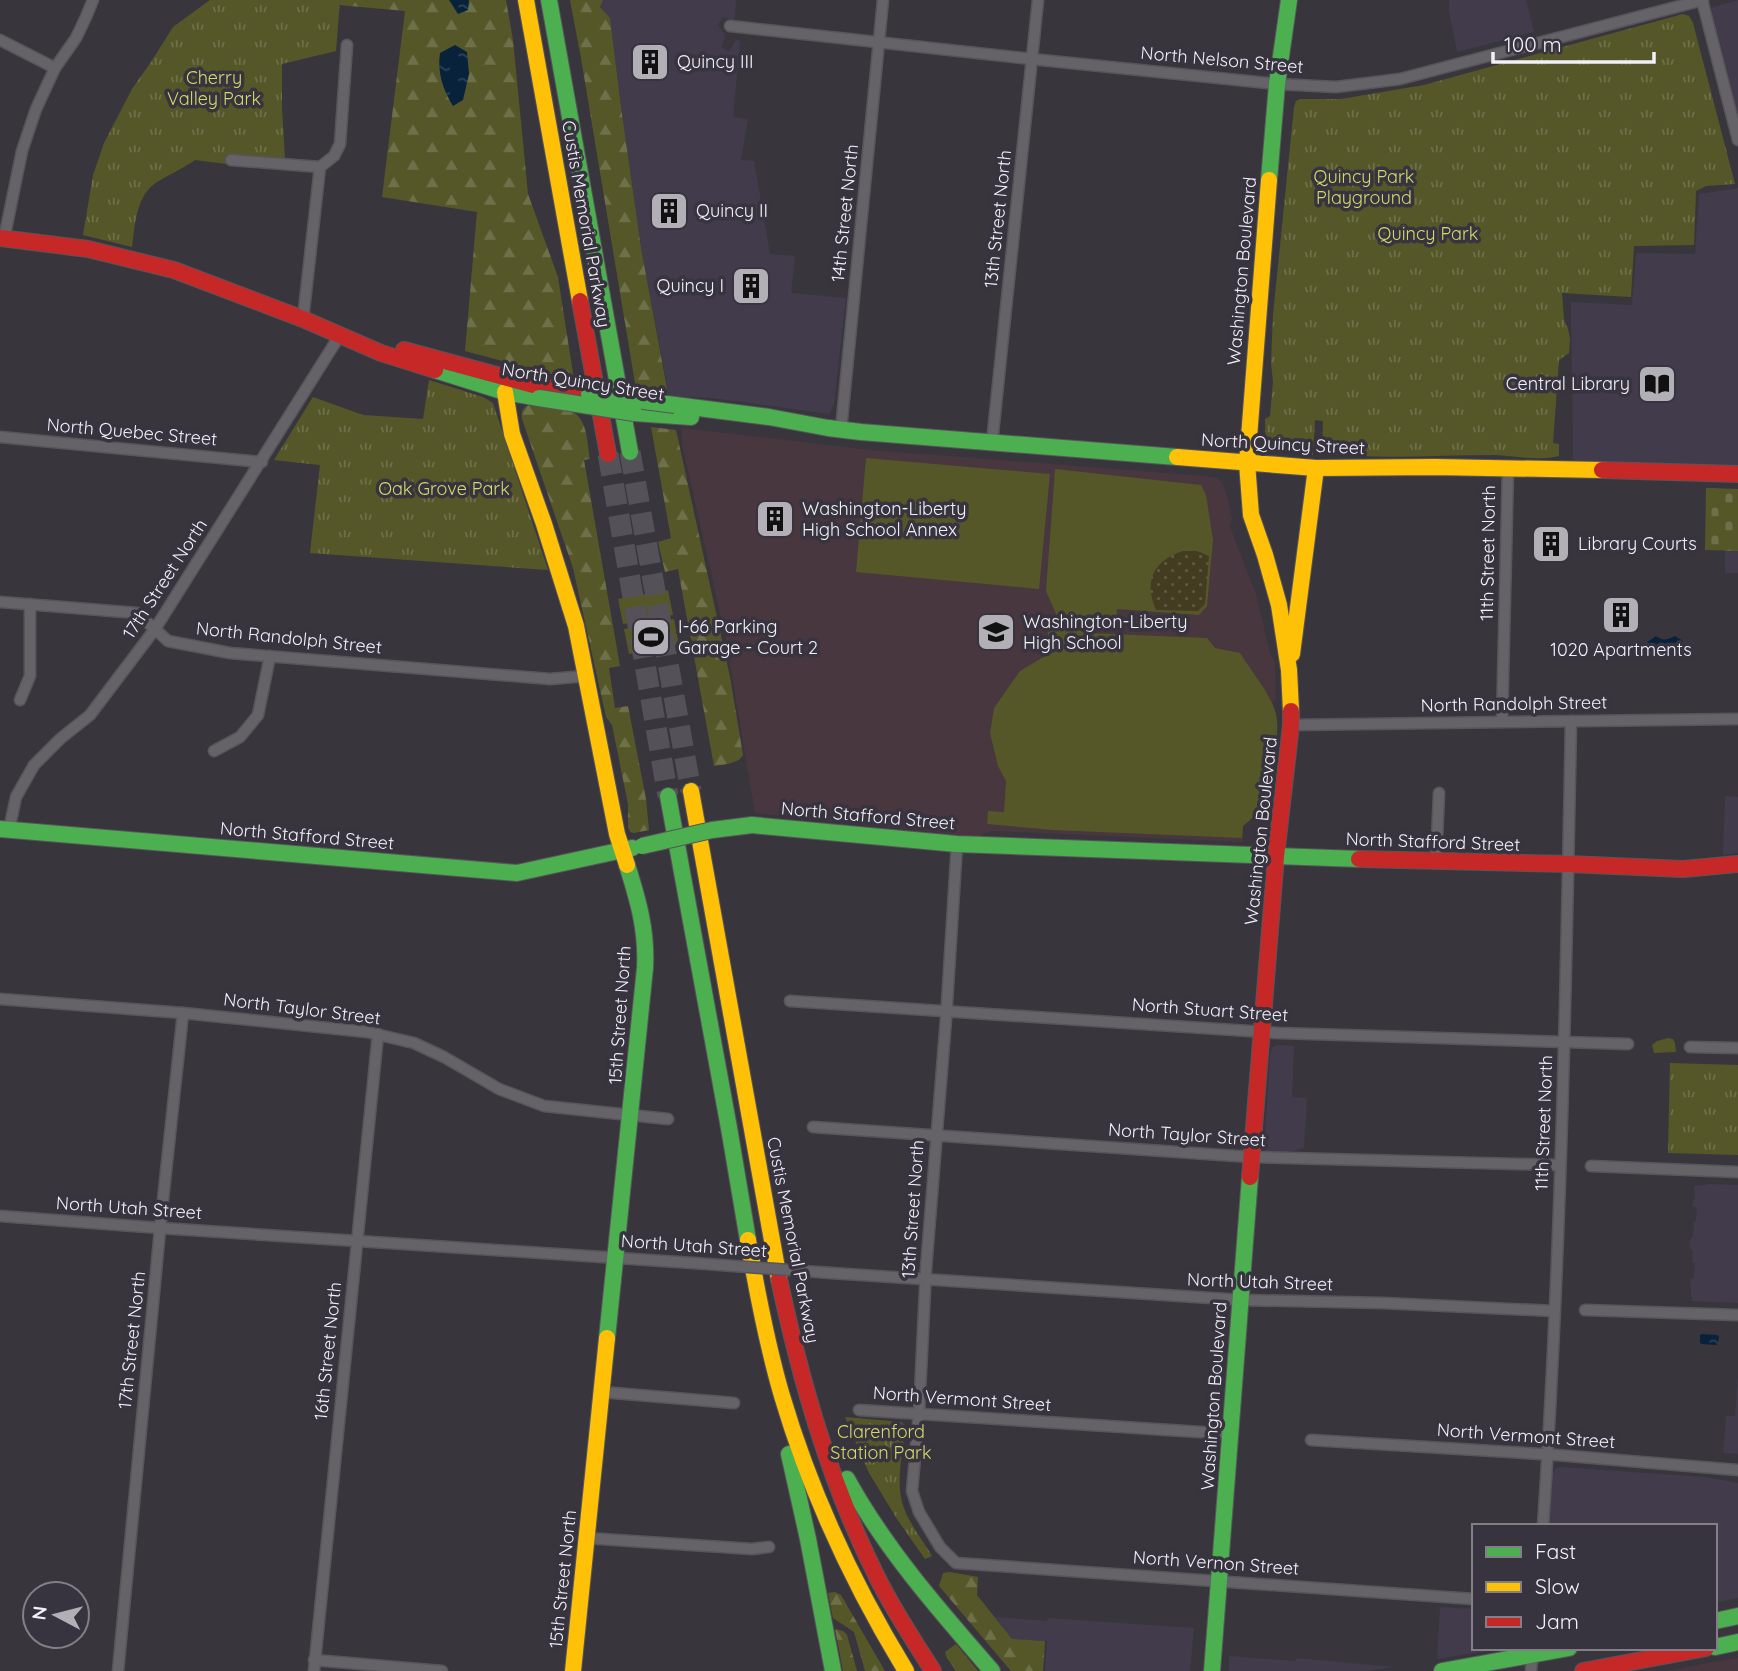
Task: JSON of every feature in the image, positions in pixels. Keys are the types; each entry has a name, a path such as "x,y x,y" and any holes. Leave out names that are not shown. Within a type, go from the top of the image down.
{"main road":[{"name":"Custis Memorial Parkway","path":"526,0 608,454"},
{"name":"Custis Memorial Parkway","path":"549,0 630,452"},
{"name":"Washington Boulevard","path":"1212,1671 1261,1032 1276,856 1291,725 1290,670 1279,605 1251,515 1247,463 1277,83 1289,0"},
{"name":"North Quincy Street","path":"2,238 88,249 174,271 303,319 381,353 504,385 634,413 677,411 769,416 835,429 1316,468 1435,467 1738,474"},
{"name":"15th Street North","path":"504,385 512,434 576,626 617,834 638,902 646,944 631,1115 573,1671"},
{"path":"1290,670 1316,468"},
{"name":"Custis Memorial Parkway","path":"691,790 784,1306 807,1401 858,1536 884,1589 933,1671"},
{"path":"668,796 739,1188 781,1392 823,1512 846,1564 906,1671"},
{"name":"North Stafford Street","path":"5,829 517,873 712,830 752,825 957,844 1683,869 1738,864"},
{"path":"739,1188 745,1273 750,1302 808,1539 832,1671"},
{"path":"784,1306 830,1438 856,1497 907,1573 992,1671"},
{"path":"1717,1621 1738,1616"},
{"path":"1717,1647 1738,1642"},
{"path":"1441,1671 1532,1658 1562,1650"},
{"path":"1583,1671 1695,1650"}],"street":[{"path":"2,238 22,151 36,109 55,68 76,38 93,0"},
{"name":"14th Street North","path":"835,429 883,0"},
{"name":"13th Street North","path":"992,443 1038,0"},
{"path":"1702,0 1738,140"},
{"name":"North Nelson Street","path":"730,26 1032,59 1336,87 1400,79 1702,0"},
{"path":"0,40 55,68"},
{"path":"231,160 320,167 334,156 340,144 347,46"},
{"path":"303,319 320,167"},
{"name":"17th Street North","path":"5,829 16,797 34,765 90,715 155,629 340,335"},
{"name":"North Quebec Street","path":"0,437 261,462"},
{"name":"11th Street North","path":"1502,722 1508,469"},
{"name":"North Randolph Street","path":"0,602 137,613 168,641 230,653 550,680 586,676"},
{"path":"20,700 30,676 30,604"},
{"path":"214,751 240,737 258,715 270,656"},
{"name":"North Randolph Street","path":"1291,725 1738,719"},
{"name":"11th Street North","path":"1543,1524 1564,1041 1570,721"},
{"path":"1436,862 1439,793"},
{"name":"13th Street North","path":"956,1563 940,1547 919,1511 912,1491 957,844"},
{"name":"North Taylor Street","path":"0,999 183,1013 378,1034 414,1043 444,1056 499,1089 544,1106 668,1119"},
{"name":"North Stuart Street","path":"790,1001 1261,1032 1629,1044"},
{"name":"17th Street North","path":"117,1671 183,1013"},
{"name":"16th Street North","path":"314,1666 378,1034"},
{"path":"1690,1047 1738,1048"},
{"name":"North Taylor Street","path":"813,1127 1251,1157 1559,1165"},
{"path":"1591,1166 1738,1172"},
{"name":"North Utah Street","path":"0,1216 1241,1300 1554,1311"},
{"path":"1584,1310 1738,1315"},
{"path":"601,1392 734,1403"},
{"name":"North Vermont Street","path":"859,1410 1231,1434"},
{"name":"North Vermont Street","path":"1311,1440 1738,1470"},
{"path":"586,1538 752,1549 769,1547"},
{"name":"North Vernon Street","path":"956,1563 1472,1598"},
{"path":"314,1666 442,1671"}],"shaded area":[{"path":"603,0 736,0 734,21 723,17 718,25 725,38 721,47 729,51 736,40 740,41 733,117 748,119 741,160 754,161 770,254 795,256 791,293 846,298 834,404 829,414 712,398 669,396 641,248 610,19 600,7"},
{"path":"1449,0 1526,0 1534,32 1457,52"},
{"path":"1738,0 1738,114 1711,8"},
{"name":"Central Library","path":"1738,188 1738,466 1573,460 1571,302 1632,305 1636,253 1695,254 1699,194"},
{"name":"Washington-Liberty High School","path":"682,428 870,450 1217,478 1222,482 1228,499 1232,519 1230,527 1256,594 1270,653 1275,662 1276,699 1272,703 1277,717 1273,759 1266,779 1263,804 1258,804 1256,815 1243,826 1243,842 992,831 980,837 755,813 725,635 682,444"},
{"path":"1725,550 1738,551 1738,573 1725,573"},
{"path":"1725,796 1738,797 1738,853 1723,855"},
{"path":"1277,1045 1294,1046 1292,1097 1307,1099 1304,1148 1285,1153 1265,1152 1264,1149 1270,1054"},
{"path":"1738,1185 1738,1303 1692,1301 1690,1279 1694,1278 1695,1263 1692,1263 1693,1252 1689,1242 1696,1221 1697,1207 1692,1206 1695,1200 1694,1186"},
{"path":"1738,1376 1738,1454 1723,1453 1726,1416 1735,1416"},
{"path":"1556,1468 1705,1477 1738,1483 1738,1598 1717,1603 1717,1524 1549,1524 1552,1475"},
{"path":"1440,1607 1472,1609 1472,1650 1493,1650 1437,1659"},
{"path":"995,1617 1194,1628 1190,1671 1045,1671 1047,1641 1012,1639"},
{"path":"1229,1656 1295,1661 1296,1658 1394,1667 1368,1671 1229,1671"},
{"path":"1738,1658 1738,1671 1667,1671 1707,1663"}],"green space":[{"name":"Cherry Valley Park","path":"210,0 340,0 336,51 282,64 285,160 230,157 227,164 195,160 150,188 138,211 132,247 83,235 93,175 104,143 132,89 173,27"},
{"path":"340,0 506,0 513,40 528,194 558,277 574,380 465,351 477,212 382,197 405,11 339,5"},
{"path":"570,0 603,0 600,7 610,18 641,248 668,394 636,389"},
{"name":"Quincy Park","path":"1683,14 1689,16 1693,23 1735,184 1706,186 1696,191 1694,245 1634,246 1631,297 1562,293 1564,320 1570,339 1569,353 1559,360 1553,443 1559,444 1559,456 1386,457 1322,453 1323,421 1315,420 1313,455 1266,449 1265,419 1270,416 1273,382 1273,315 1296,101 1341,99 1424,85"},
{"name":"Oak Grove Park","path":"429,380 483,397 493,403 548,570 310,553 320,465 274,460 313,397 363,415 423,419"},
{"path":"528,405 573,412 582,421 586,433 590,459 584,460 620,666 609,668 615,708 628,706 646,799 649,830 634,833 630,832 628,827 628,804 612,725 606,717 573,568 522,419 522,411"},
{"path":"651,427 676,430 730,677 743,755 731,763 714,766 678,569 665,572 658,542 671,538"},
{"path":"866,458 1050,474 1039,589 856,572"},
{"path":"1055,469 1201,485 1206,495 1213,540 1207,606 1199,615 1117,609 1116,622 1057,616 1046,591"},
{"path":"1706,488 1738,489 1738,551 1705,550"},
{"path":"668,590 673,615 623,624 618,599"},
{"name":"I-66 Parking Garage - Court 2","path":"674,619 679,645 629,654 624,629"},
{"path":"1049,627 1086,629 1086,633 1207,638 1215,648 1240,653 1272,703 1277,721 1263,804 1258,804 1256,815 1243,826 1242,838 1053,830 987,824 988,811 1004,812 1006,781 998,766 990,733 994,708 1020,671 1045,656"},
{"path":"1668,1038 1673,1039 1676,1052 1654,1053 1652,1045"},
{"path":"1670,1063 1738,1065 1738,1155 1668,1153"},
{"name":"Clarenford Station Park","path":"845,1417 901,1422 906,1426 900,1493 911,1523 932,1556 925,1559 897,1519 869,1473"},
{"path":"943,1573 978,1577 977,1595 1012,1639 1045,1641 1043,1671 1011,1671 939,1586"},
{"path":"828,1593 841,1595 885,1671 865,1671 854,1632 833,1618"},
{"path":"835,1629 847,1635 857,1671 843,1671"},
{"path":"956,1644 978,1671 956,1671 945,1652"}],"sand":[{"path":"1183,551 1197,551 1209,556 1205,604 1198,611 1156,610 1151,590 1154,573 1165,560"}],"water":[{"path":"449,0 469,0 468,10 458,14"},
{"path":"455,45 467,52 469,74 463,100 453,106 442,81 439,60 440,53"},
{"path":"1656,636 1665,639 1675,636 1683,641 1672,653 1661,653 1646,643"},
{"path":"1702,1334 1719,1336 1718,1344 1700,1343"}],"tunnel":[{"path":"630,452 691,791"},
{"path":"608,454 668,796"}],"traffic: fast":[{"path":"549,0 630,452"},
{"path":"1269,180 1277,84 1289,0"},
{"path":"435,370 505,392 539,398"},
{"path":"589,394 675,405"},
{"path":"539,398 634,413"},
{"path":"675,405 861,432 1177,457"},
{"path":"634,413 691,417"},
{"path":"668,796 748,1240"},
{"path":"752,825 957,844 1359,859"},
{"path":"642,846 712,830 752,825"},
{"path":"0,829 517,873 632,848"},
{"path":"607,1338 645,968 643,928 627,865"},
{"path":"1212,1671 1250,1177"},
{"path":"789,1454 833,1671"},
{"path":"847,1479 896,1555 992,1671"},
{"path":"1717,1621 1738,1616"},
{"path":"1717,1647 1738,1642"},
{"path":"1442,1671 1558,1650"}],"traffic: slow":[{"path":"526,0 580,301"},
{"path":"1269,180 1247,463 1251,515 1279,605 1289,670 1291,711"},
{"path":"505,392 512,434 576,626 617,834 627,865"},
{"path":"1177,457 1316,468 1602,470"},
{"path":"1292,654 1316,468"},
{"path":"691,791 779,1279"},
{"path":"748,1240 772,1357 806,1468 851,1572 906,1671"},
{"path":"573,1671 607,1338"}],"traffic: jam":[{"path":"0,238 88,249 174,270 303,319 381,353 435,370"},
{"path":"580,301 608,454"},
{"path":"404,350 537,386 589,394"},
{"path":"1602,470 1738,474"},
{"path":"1250,1177 1276,856 1291,711"},
{"path":"1359,859 1683,869 1738,864"},
{"path":"779,1279 807,1394 845,1507 884,1591 933,1671"},
{"path":"1583,1671 1695,1650"}],"place":[{"name":"Quincy III","path":"650,62"},
{"name":"Quincy II","path":"669,211"},
{"name":"Quincy I","path":"751,286"},
{"name":"Central Library","path":"1657,384"},
{"name":"Washington-Liberty High School Annex","path":"775,519"},
{"name":"Library Courts","path":"1551,544"},
{"name":"1020 Apartments","path":"1621,615"},
{"name":"Washington-Liberty High School","path":"996,632"},
{"name":"I-66 Parking Garage - Court 2","path":"651,637"}],"park label":[{"name":"Quincy Park Playground","path":"1364,187"}]}
